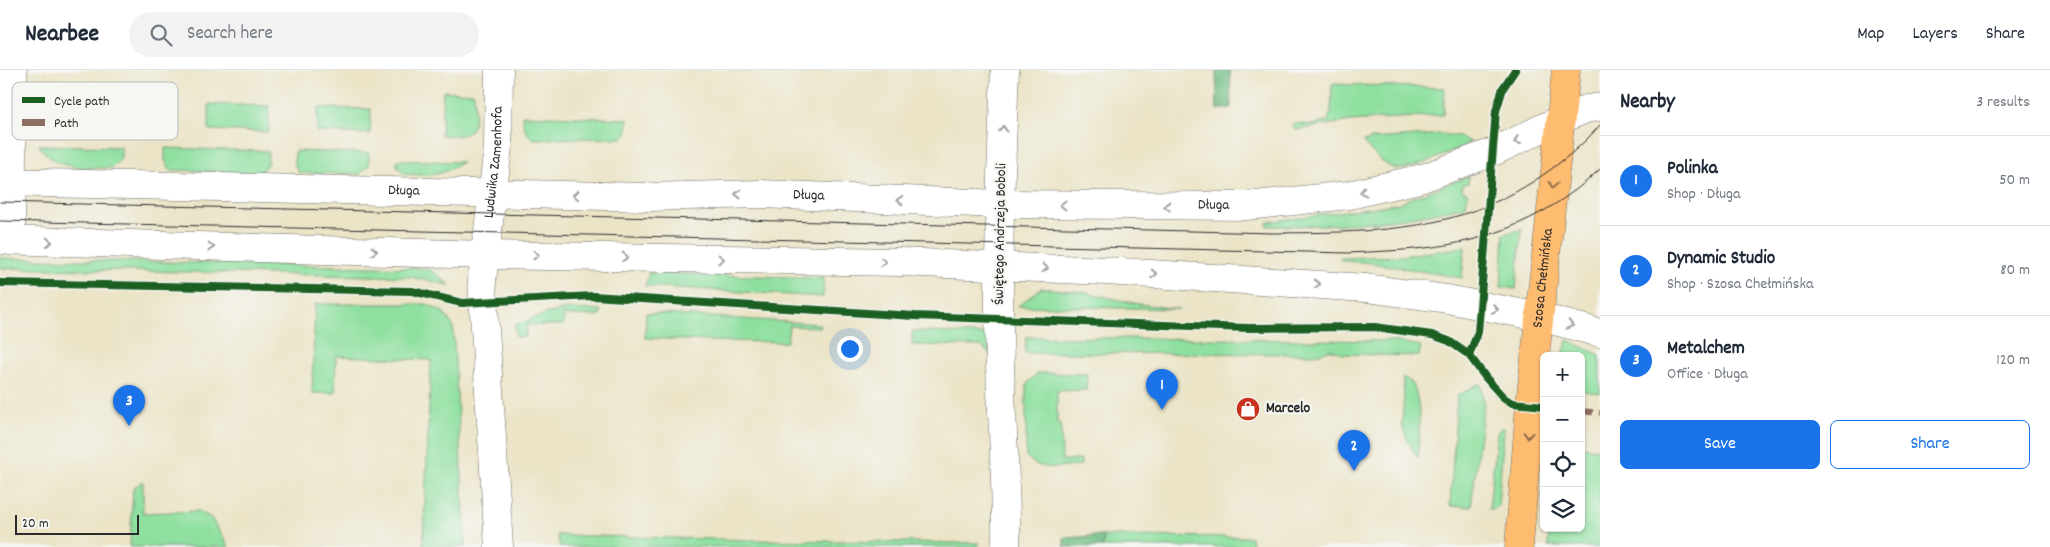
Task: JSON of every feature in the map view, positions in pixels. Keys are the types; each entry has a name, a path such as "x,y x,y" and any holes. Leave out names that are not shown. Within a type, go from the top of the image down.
{"main road":[{"name":"Szosa Chełmińska","path":"1519,547 1530,404 1566,70"}],"street":[{"name":"Ludwika Zamenhofa","path":"499,70 498,147 482,281 499,547"},
{"name":"Świętego Andrzeja Boboli","path":"1005,70 999,204 1000,365 1007,492 1006,547"},
{"path":"12,86 6,182 6,241 486,255 848,261 1000,266 1366,288 1446,299 1540,317 1600,333"},
{"name":"Długa","path":"6,182 670,197 704,194 761,194 999,204 1246,206 1349,195 1423,178 1493,152 1586,109 1600,107"}],"green space":[{"path":"1216,70 1230,70 1231,108 1217,110"},
{"path":"1332,84 1445,88 1443,115 1350,121 1296,130 1293,127 1293,123 1313,125 1328,121 1331,112"},
{"path":"443,91 474,93 474,122 469,131 463,135 441,135"},
{"path":"209,104 269,106 269,132 209,130"},
{"path":"318,108 371,109 370,134 317,132"},
{"path":"522,115 628,119 627,134 623,138 534,139 526,132"},
{"path":"1442,134 1458,136 1471,142 1434,159 1403,169 1387,165 1363,142 1373,139"},
{"path":"39,145 121,147 121,159 112,168 81,168 53,160"},
{"path":"165,148 268,151 268,163 260,173 170,170 165,160"},
{"path":"295,151 369,153 369,165 360,174 299,173 294,163"},
{"path":"397,160 462,162 441,173 421,175 404,174 397,166"},
{"path":"1469,176 1468,183 1463,184 1462,190 1468,193 1466,206 1391,220 1267,226 1268,222 1396,204"},
{"path":"1522,229 1516,289 1501,287 1504,234"},
{"path":"1465,247 1462,278 1373,263 1342,261 1340,258 1400,256"},
{"path":"0,258 417,268 431,270 450,285 411,277 0,268"},
{"path":"649,273 824,278 823,297 645,286"},
{"path":"1041,288 1083,292 1139,304 1179,309 1018,306"},
{"path":"315,304 427,304 443,312 453,326 466,547 423,547 431,360 336,356 335,393 312,393"},
{"path":"568,309 601,310 600,316 564,315 563,325 527,325 526,337 516,337 515,325 545,314"},
{"path":"646,313 821,324 821,327 789,326 787,342 645,338"},
{"path":"912,331 989,335 989,354 981,346 912,345"},
{"path":"1026,337 1393,341 1421,346 1419,356 1343,354 1331,350 1320,354 1025,353"},
{"path":"1567,340 1600,355 1600,393 1585,391 1585,352 1564,352"},
{"path":"1038,373 1087,374 1086,390 1057,391 1057,423 1061,424 1062,460 1081,460 1081,465 1058,468 1044,467 1026,456 1026,389 1028,382"},
{"path":"1402,377 1410,381 1418,400 1418,458 1408,442 1402,425 1404,393"},
{"path":"1480,383 1484,402 1471,507 1450,506 1457,396"},
{"path":"1504,428 1498,506 1495,509 1489,509 1497,433 1500,429"},
{"path":"1585,447 1600,449 1600,547 1548,547 1549,532 1585,532"},
{"path":"143,481 143,513 199,511 211,518 229,547 130,547 133,488"},
{"path":"557,535 979,543 978,547 560,547"},
{"path":"1103,536 1251,537 1252,547 1103,547"},
{"path":"1103,536 1103,547 1064,547 1064,538"}],"tram line":[{"path":"0,202 1273,233 1344,232 1411,226 1444,220 1476,210 1508,196 1540,177 1572,153 1600,125"},
{"path":"0,221 1348,253 1423,248 1452,244 1485,236 1521,223 1538,214 1571,193 1600,169"}],"marked path":[{"path":"1585,411 1600,413"}],"cycle path":[{"path":"1469,355 1478,332 1496,111 1503,88 1515,70"},
{"path":"0,283 412,291 462,303 593,296 915,316 1248,328 1375,327 1432,335 1449,341 1469,355 1503,397 1512,403 1540,406"}],"place":[{"name":"Marcelo","path":"1248,409"},
{"name":"Polinka","path":"1162,410"},
{"name":"Metalchem","path":"129,426"},
{"name":"Dynamic Studio","path":"1354,471"}]}
